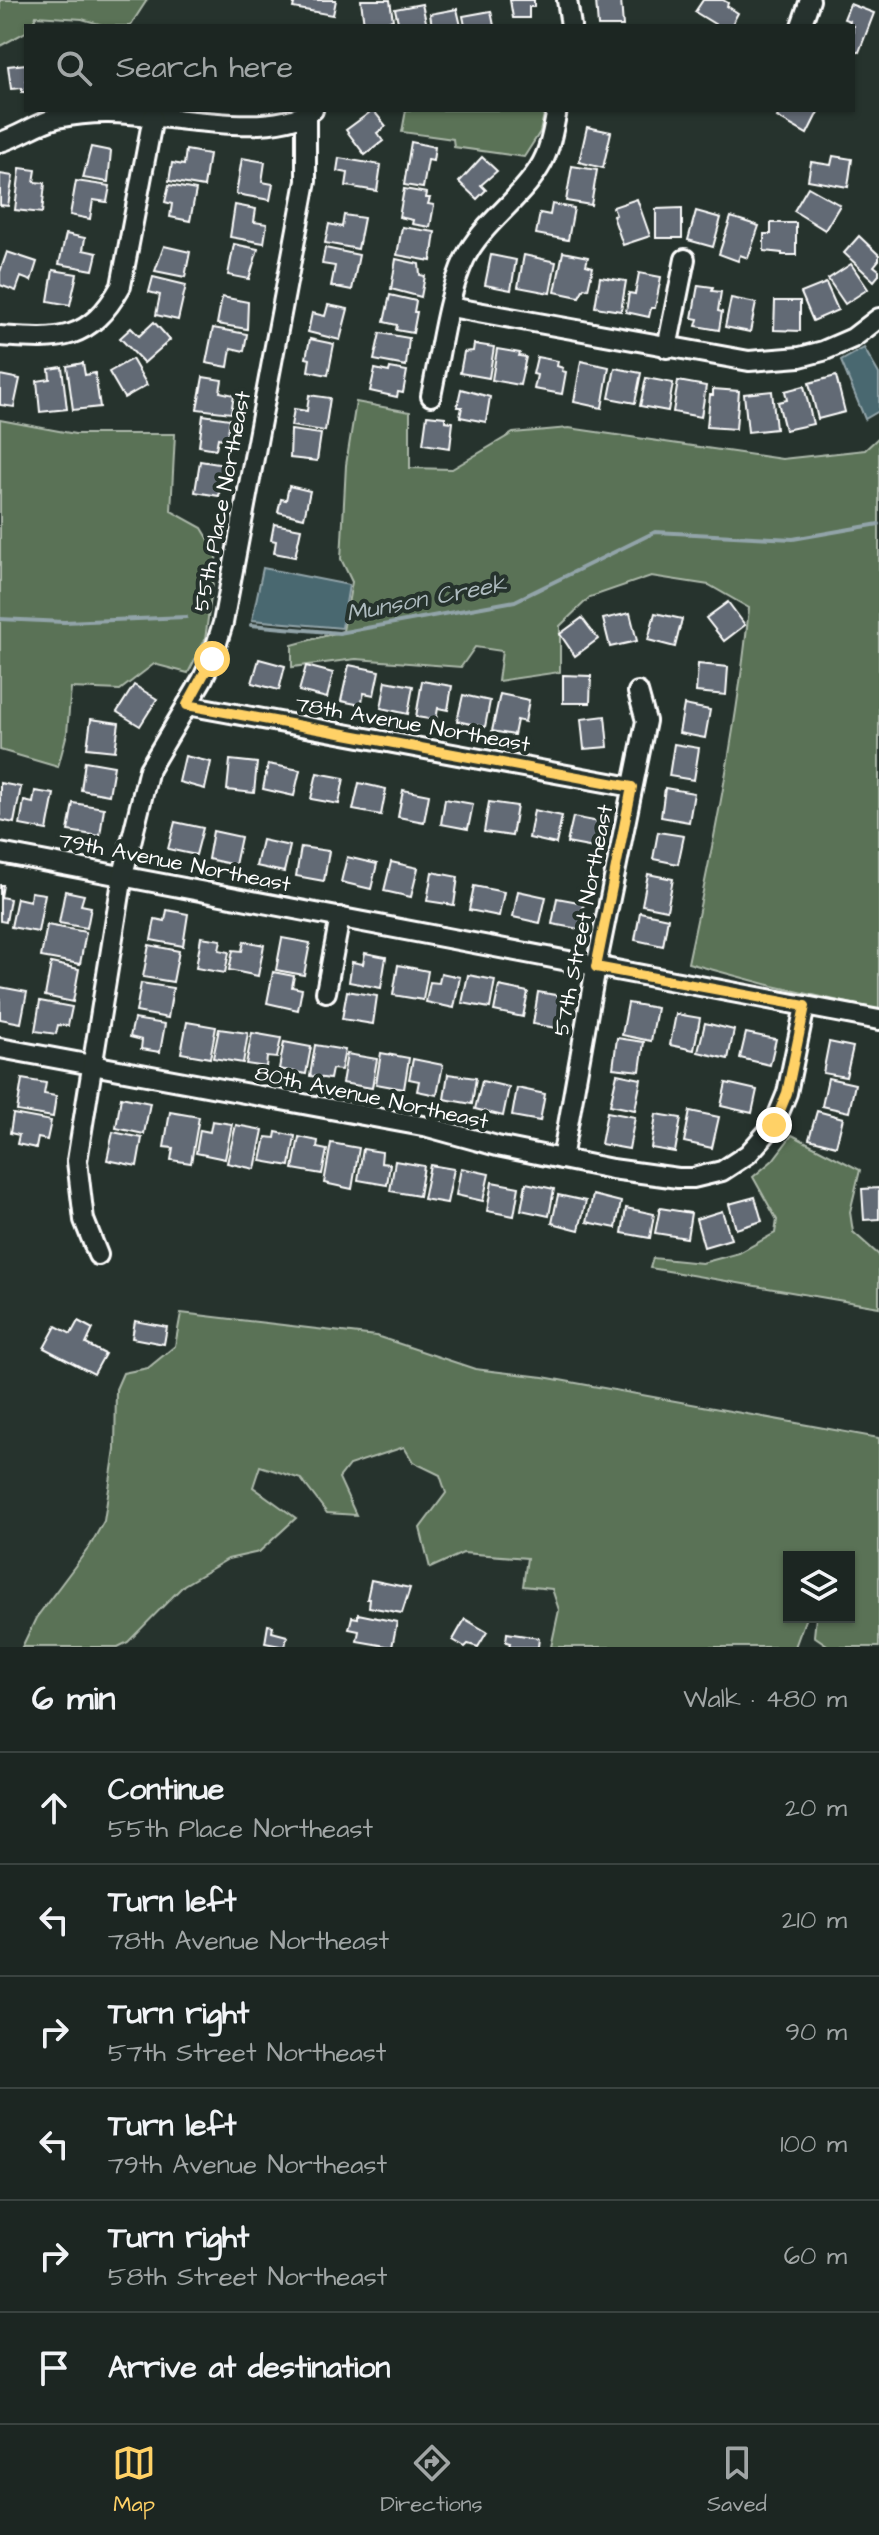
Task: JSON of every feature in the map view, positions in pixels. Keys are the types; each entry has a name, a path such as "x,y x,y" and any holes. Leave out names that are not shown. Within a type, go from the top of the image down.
{"street":[{"path":"567,0 571,24"},
{"path":"802,24 810,0"},
{"path":"0,142 56,118 106,113 238,124 276,121 310,112"},
{"name":"55th Place Northeast","path":"98,1255 84,1220 77,1183 78,1143 123,875 149,769 212,659 223,623 306,181 310,112"},
{"path":"431,396 458,276 475,242 526,187 540,167 548,151 557,112"},
{"path":"0,336 35,339 66,337 89,326 108,309 121,286 153,117"},
{"path":"667,348 685,259"},
{"path":"450,307 727,359 800,357 853,338 879,318"},
{"name":"57th Street Northeast","path":"562,1159 596,967 646,721 638,692"},
{"name":"78th Avenue Northeast","path":"187,705 632,787"},
{"name":"79th Avenue Northeast","path":"0,853 879,1020"},
{"path":"326,992 340,917"},
{"name":"80th Avenue Northeast","path":"0,1048 428,1127 497,1146 612,1169 678,1178 707,1176 734,1166 759,1145 774,1125 781,1108 805,1006"}],"green space":[{"path":"0,0 147,0 131,24 99,24 82,19 36,16 34,24 24,24 24,33 0,46"},
{"path":"406,112 545,112 540,132 524,157 454,147 453,139 402,132"},
{"path":"356,402 410,412 410,468 452,469 513,433 569,428 782,459 865,450 879,437 879,1010 688,963 731,742 749,608 709,585 651,576 590,597 560,626 560,672 498,681 502,651 475,647 461,667 356,659 292,667 292,645 343,631 352,582 341,559 346,465"},
{"path":"0,420 75,434 175,434 171,511 202,528 217,553 205,640 188,673 154,664 120,690 71,688 67,733 58,767 0,750"},
{"path":"792,1135 860,1170 850,1212 853,1232 879,1255 879,1307 650,1268 653,1258 702,1263 739,1253 775,1233 777,1220 753,1177 773,1160"},
{"path":"181,1313 376,1336 475,1369 543,1377 879,1438 879,1647 830,1647 814,1636 815,1623 855,1623 855,1551 783,1551 783,1623 804,1623 795,1647 551,1647 559,1610 552,1589 523,1586 527,1558 463,1553 430,1568 420,1528 446,1493 440,1475 413,1462 404,1447 349,1465 339,1478 356,1515 327,1513 301,1479 260,1466 253,1487 296,1518 259,1552 228,1559 184,1585 128,1642 118,1647 22,1647 36,1618 90,1546 104,1521 115,1450 116,1389 123,1373 148,1368 175,1346"}],"water":[{"path":"864,348 879,374 879,411 865,419 841,361"},
{"path":"263,568 349,585 342,628 252,620"}],"building":[{"path":"295,0 336,0 333,15 293,8"},
{"path":"361,0 390,0 393,20 364,24"},
{"path":"510,0 534,0 534,7 529,7 529,18 513,18"},
{"path":"621,0 623,24 598,24 596,1"},
{"path":"703,0 723,0 738,13 732,24 715,24 695,12"},
{"path":"422,4 427,24 399,24 395,9"},
{"path":"850,4 874,13 859,52 855,51 855,24 844,19"},
{"path":"457,9 461,24 432,24 430,14"},
{"path":"491,11 494,24 465,24 463,16"},
{"path":"24,64 24,92 22,88 11,89 8,66"},
{"path":"370,112 375,112 386,126 377,133 383,141 365,155 346,130"},
{"path":"780,112 818,112 807,134 777,117"},
{"path":"587,127 611,132 603,168 579,162"},
{"path":"411,142 435,147 433,161 428,160 423,188 404,185"},
{"path":"91,147 111,151 108,182 83,178"},
{"path":"186,150 209,154 204,187 169,181 172,163 184,165"},
{"path":"833,156 852,159 848,187 808,180 811,162 831,165"},
{"path":"482,157 497,171 481,185 486,190 477,199 459,182"},
{"path":"242,158 265,162 262,182 273,184 270,200 236,194"},
{"path":"339,158 381,165 377,191 346,186 348,173 337,171"},
{"path":"572,166 597,170 591,205 566,201"},
{"path":"20,168 36,170 34,182 45,183 42,213 15,210"},
{"path":"0,174 13,176 8,206 0,205"},
{"path":"76,181 110,186 107,202 93,200 90,219 70,215"},
{"path":"169,185 196,190 190,221 170,217 172,204 165,202"},
{"path":"808,187 840,205 825,230 794,211"},
{"path":"404,189 427,193 426,198 430,198 428,204 434,205 430,227 412,224 413,220 399,217"},
{"path":"637,199 650,236 623,245 613,207"},
{"path":"552,204 574,208 568,240 536,234 540,213 550,215"},
{"path":"235,205 256,209 254,222 267,224 264,243 230,237"},
{"path":"682,208 682,238 656,238 656,209"},
{"path":"696,211 721,218 713,247 688,240"},
{"path":"344,215 364,218 358,249 325,243 329,224 342,227"},
{"path":"731,217 759,226 748,258 740,255 738,261 719,254"},
{"path":"771,223 796,223 796,255 764,251 764,234 771,234"},
{"path":"402,227 435,232 431,261 397,255"},
{"path":"66,234 85,238 83,250 97,253 93,270 59,264"},
{"path":"859,236 879,255 874,266 879,270 879,275 874,281 844,253"},
{"path":"234,244 258,249 249,279 228,275"},
{"path":"164,246 190,252 185,277 155,271"},
{"path":"325,248 359,255 352,290 331,286 335,266 322,264"},
{"path":"7,252 37,262 31,281 21,277 16,291 0,285 0,272"},
{"path":"563,252 588,257 586,265 593,267 588,289 584,288 579,297 555,292"},
{"path":"491,255 516,260 511,290 485,285"},
{"path":"524,255 556,262 550,293 518,287"},
{"path":"396,259 419,264 420,275 425,276 421,297 391,289"},
{"path":"851,264 868,289 845,304 828,279"},
{"path":"53,270 77,274 70,305 48,301"},
{"path":"639,273 661,277 655,308 651,308 649,317 626,312 629,293 635,294"},
{"path":"153,277 186,285 178,320 156,315 160,295 149,292"},
{"path":"600,277 626,281 621,311 595,307"},
{"path":"826,283 838,310 813,321 801,293"},
{"path":"698,285 713,287 712,291 721,292 719,330 696,326 698,319 692,318"},
{"path":"390,295 416,301 413,333 396,330 397,325 384,322"},
{"path":"222,297 248,302 247,329 217,324"},
{"path":"731,298 756,303 750,332 725,327"},
{"path":"775,301 800,301 800,331 774,330"},
{"path":"328,305 348,309 340,340 308,332 312,313 325,316"},
{"path":"154,322 170,340 144,363 120,338 131,328 139,336"},
{"path":"213,328 247,334 244,351 231,348 228,367 206,363"},
{"path":"380,333 409,338 406,366 374,360"},
{"path":"310,339 334,344 328,375 308,371 310,359 306,358"},
{"path":"474,344 494,347 489,378 460,373 464,352 473,351"},
{"path":"497,349 526,357 520,385 492,380"},
{"path":"537,357 558,361 557,366 566,372 562,394 534,389"},
{"path":"132,359 147,385 124,398 109,372"},
{"path":"581,361 609,367 602,408 574,402"},
{"path":"83,363 85,375 95,373 100,407 73,410 67,366"},
{"path":"62,367 67,409 40,412 37,381 50,379 49,369"},
{"path":"390,368 407,371 403,393 398,392 397,397 370,391 375,369 389,372"},
{"path":"615,368 641,373 635,403 609,398"},
{"path":"0,375 20,379 14,407 0,405"},
{"path":"836,376 845,412 818,419 809,383"},
{"path":"203,377 222,380 220,392 234,395 231,413 197,409"},
{"path":"646,378 673,383 668,411 640,406"},
{"path":"678,381 706,386 701,417 673,412"},
{"path":"804,386 813,424 785,430 778,402 787,400 785,391"},
{"path":"461,389 490,397 486,422 460,417 462,407 457,407"},
{"path":"713,389 739,391 736,429 707,427"},
{"path":"772,391 776,429 748,432 744,394"},
{"path":"309,395 330,398 325,431 291,426 294,409 307,411"},
{"path":"203,415 230,419 227,440 218,438 216,449 199,446"},
{"path":"427,415 445,417 445,421 453,422 450,448 423,444"},
{"path":"291,430 321,434 317,461 290,458"},
{"path":"200,461 225,465 219,496 195,492"},
{"path":"289,486 310,491 304,518 278,512 281,499 286,500"},
{"path":"274,524 301,529 295,557 274,553 276,541 271,540"},
{"path":"728,602 745,625 724,641 706,618"},
{"path":"630,613 637,641 610,647 603,619"},
{"path":"655,613 682,619 675,647 648,640"},
{"path":"582,618 598,639 575,656 560,634"},
{"path":"259,659 285,666 279,690 252,683"},
{"path":"698,664 728,667 726,695 696,692"},
{"path":"349,665 379,671 374,695 364,693 361,705 341,701"},
{"path":"306,666 333,673 327,698 299,691"},
{"path":"563,675 591,676 590,703 563,703"},
{"path":"386,681 413,686 408,714 381,708"},
{"path":"422,681 452,686 448,710 438,708 436,720 416,717"},
{"path":"134,685 157,699 140,726 117,712"},
{"path":"500,694 529,700 525,722 517,720 514,735 492,731"},
{"path":"463,695 490,701 485,727 457,721"},
{"path":"684,705 710,710 705,738 679,733"},
{"path":"605,716 608,747 584,749 581,719"},
{"path":"91,719 119,723 115,751 87,748"},
{"path":"674,744 699,748 694,780 669,776"},
{"path":"185,756 211,762 205,789 179,782"},
{"path":"230,760 257,763 254,793 227,790"},
{"path":"85,761 114,766 109,795 81,790"},
{"path":"268,764 300,770 294,796 263,789"},
{"path":"317,773 344,778 339,804 311,799"},
{"path":"0,783 21,787 14,823 0,820"},
{"path":"359,783 386,789 381,815 353,810"},
{"path":"665,788 694,793 689,822 661,817"},
{"path":"403,790 429,795 424,822 398,817"},
{"path":"35,791 54,794 47,830 20,825 24,801 33,803"},
{"path":"445,799 473,804 468,829 441,824"},
{"path":"489,802 517,806 512,836 484,832"},
{"path":"73,803 104,808 100,836 68,831"},
{"path":"534,810 562,816 556,844 529,838"},
{"path":"573,817 599,822 594,848 567,843"},
{"path":"175,822 203,828 196,855 168,849"},
{"path":"213,831 241,837 235,865 208,859"},
{"path":"658,832 684,836 678,864 653,859"},
{"path":"262,840 290,846 284,872 256,866"},
{"path":"301,847 329,851 324,881 296,876"},
{"path":"347,857 377,864 371,889 341,882"},
{"path":"391,862 418,868 411,897 384,891"},
{"path":"432,872 458,877 454,905 427,901"},
{"path":"648,874 673,879 667,910 642,905"},
{"path":"0,885 3,885 1,897 10,899 6,922 0,921"},
{"path":"474,886 504,892 499,916 469,910"},
{"path":"65,891 84,895 81,905 91,907 87,928 59,923"},
{"path":"518,891 546,897 540,923 513,917"},
{"path":"31,892 45,894 38,932 11,927 17,898 30,901"},
{"path":"557,898 584,903 579,929 552,924"},
{"path":"167,910 188,914 183,946 151,940 155,919 165,921"},
{"path":"640,912 668,918 663,946 635,940"},
{"path":"47,925 86,932 80,964 41,957"},
{"path":"201,937 221,940 219,950 229,952 225,973 196,968"},
{"path":"282,938 310,943 304,975 276,970"},
{"path":"244,941 264,945 258,976 229,970 233,950 242,951"},
{"path":"149,945 179,951 173,982 143,977"},
{"path":"365,953 386,957 381,988 349,982 352,962 363,964"},
{"path":"51,963 79,969 73,1002 45,996"},
{"path":"398,965 428,971 423,1000 393,995"},
{"path":"273,972 294,976 292,987 302,989 298,1010 267,1003"},
{"path":"441,973 460,977 454,1008 426,1002 430,982 439,983"},
{"path":"468,975 495,980 490,1008 462,1003"},
{"path":"141,983 173,988 168,1018 136,1012"},
{"path":"499,986 528,992 523,1017 494,1011"},
{"path":"0,987 27,992 21,1023 0,1019"},
{"path":"347,991 377,996 373,1024 342,1019"},
{"path":"538,992 568,997 562,1029 533,1024"},
{"path":"40,1001 72,1007 68,1026 58,1025 56,1034 35,1031"},
{"path":"628,1003 657,1008 651,1041 622,1035"},
{"path":"676,1014 700,1018 694,1050 670,1045"},
{"path":"134,1019 165,1024 160,1052 141,1049 142,1040 130,1037"},
{"path":"187,1022 216,1027 210,1058 181,1053"},
{"path":"705,1023 734,1030 728,1059 698,1052"},
{"path":"219,1029 248,1033 243,1063 213,1058"},
{"path":"252,1033 281,1038 277,1058 267,1057 266,1067 246,1064"},
{"path":"746,1033 776,1039 770,1065 740,1058"},
{"path":"617,1038 644,1042 640,1071 613,1068"},
{"path":"284,1042 311,1047 306,1074 279,1069"},
{"path":"829,1042 853,1047 846,1077 823,1073"},
{"path":"315,1045 345,1050 341,1070 332,1069 330,1079 310,1076"},
{"path":"381,1053 409,1058 404,1089 376,1084"},
{"path":"347,1054 377,1059 372,1088 342,1083"},
{"path":"413,1059 443,1065 437,1095 417,1091 419,1081 409,1079"},
{"path":"448,1074 476,1078 472,1104 444,1099"},
{"path":"617,1074 641,1079 635,1110 610,1105"},
{"path":"828,1078 855,1084 849,1112 822,1106"},
{"path":"22,1079 46,1083 44,1094 56,1096 53,1117 17,1111"},
{"path":"482,1081 509,1087 503,1116 475,1109"},
{"path":"726,1083 757,1090 752,1113 721,1106"},
{"path":"517,1088 545,1094 540,1121 512,1116"},
{"path":"121,1097 150,1103 144,1134 116,1128"},
{"path":"690,1111 719,1117 712,1148 684,1142"},
{"path":"817,1111 843,1118 836,1146 809,1139"},
{"path":"170,1112 199,1117 191,1163 171,1160 173,1148 164,1147"},
{"path":"607,1112 635,1117 629,1149 601,1144"},
{"path":"13,1114 51,1121 47,1140 38,1138 36,1148 17,1144 19,1135 10,1133"},
{"path":"656,1114 681,1118 675,1152 651,1148"},
{"path":"212,1121 232,1124 225,1159 196,1153 200,1130 210,1132"},
{"path":"236,1125 263,1130 255,1169 227,1163"},
{"path":"113,1132 142,1138 137,1166 107,1160"},
{"path":"276,1132 295,1136 290,1166 261,1161 266,1137 275,1138"},
{"path":"299,1137 318,1141 317,1148 327,1150 322,1174 293,1169"},
{"path":"331,1143 359,1148 352,1189 324,1183"},
{"path":"363,1149 382,1152 381,1163 390,1164 387,1185 358,1180"},
{"path":"395,1161 424,1166 419,1196 390,1191"},
{"path":"430,1165 454,1169 447,1203 423,1199"},
{"path":"461,1168 489,1174 483,1201 456,1195"},
{"path":"492,1182 519,1187 514,1216 487,1211"},
{"path":"526,1183 554,1189 549,1216 521,1210"},
{"path":"879,1188 879,1219 864,1220 862,1189"},
{"path":"558,1195 586,1201 579,1230 552,1223"},
{"path":"593,1195 621,1202 616,1228 587,1222"},
{"path":"755,1197 762,1221 736,1229 729,1204"},
{"path":"626,1208 654,1214 650,1238 622,1233"},
{"path":"660,1208 691,1213 687,1238 655,1233"},
{"path":"722,1211 731,1239 704,1247 696,1219"},
{"path":"78,1321 93,1329 86,1344 105,1354 94,1374 44,1348 56,1326 71,1334"},
{"path":"135,1321 167,1327 164,1344 132,1338"},
{"path":"371,1580 410,1588 402,1613 369,1607 370,1599 367,1599"},
{"path":"358,1614 397,1622 392,1647 357,1641 359,1631 349,1629 352,1617 358,1618"},
{"path":"465,1619 487,1632 478,1647 468,1644 465,1647 453,1640"},
{"path":"268,1625 273,1626 272,1632 287,1636 285,1647 265,1643"},
{"path":"507,1633 539,1638 538,1647 509,1647"}],"waterway":[{"name":"Munson Creek","path":"251,625 339,633 515,601 655,532 793,539 879,524"},
{"name":"Munson Creek","path":"0,619 64,622 186,617"}],"route":[{"path":"212,659 187,705 632,787 596,967 805,1006 787,1093 774,1125"}]}
